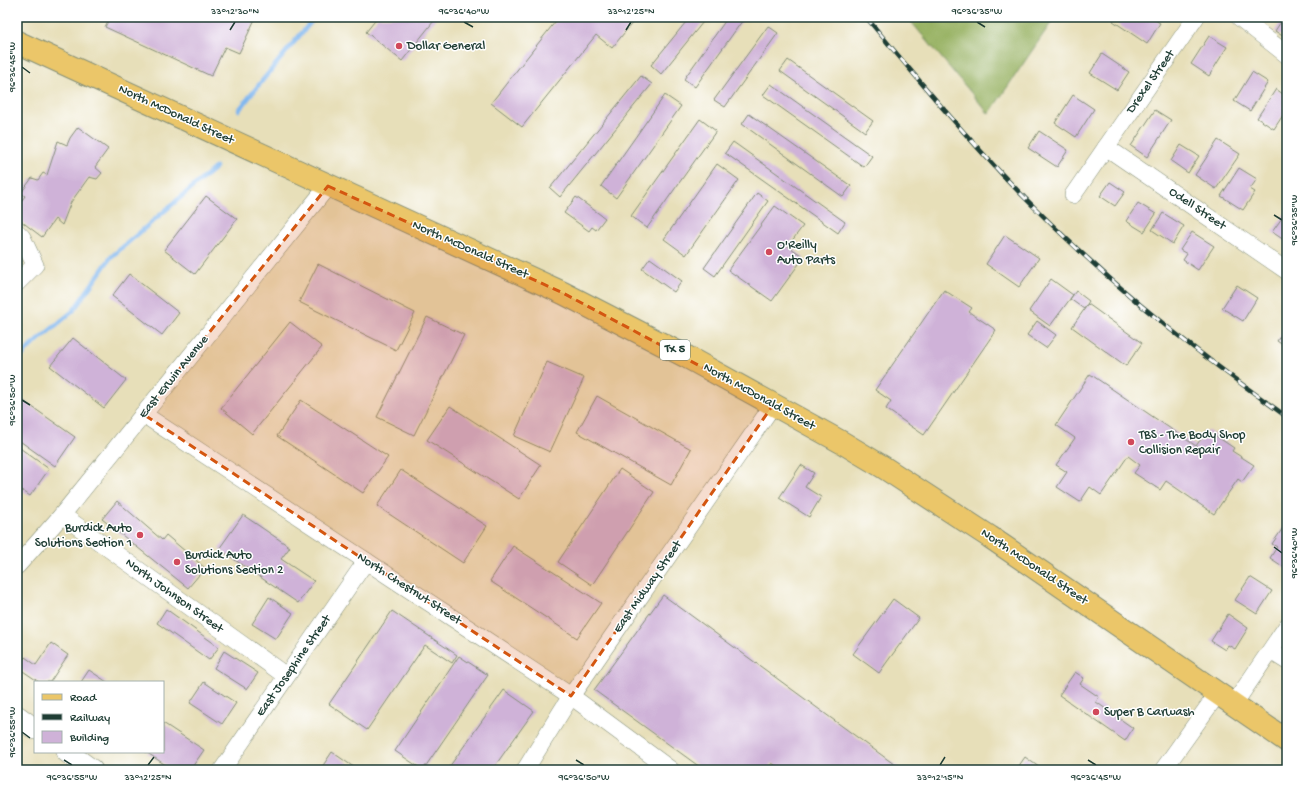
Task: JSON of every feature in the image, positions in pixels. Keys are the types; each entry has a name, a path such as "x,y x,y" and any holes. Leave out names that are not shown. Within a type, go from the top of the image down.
{"main road":[{"name":"North McDonald Street","path":"17,42 563,293 687,357 843,443 913,487 1003,546 1287,741"}],"street":[{"name":"Drexel Street","path":"1073,195 1196,17"},
{"path":"1239,17 1287,55"},
{"name":"Odell Street","path":"1106,147 1287,271"},
{"name":"East Erwin Avenue","path":"17,566 62,515 328,186"},
{"path":"17,232 22,236 36,265 17,283"},
{"name":"East Midway Street","path":"525,770 571,696 773,405"},
{"name":"North Chestnut Street","path":"143,414 571,696 671,770"},
{"name":"North Johnson Street","path":"62,515 286,676"},
{"name":"East Josephine Street","path":"222,770 366,561"},
{"path":"1163,770 1226,698 1270,651 1287,626"},
{"path":"1270,651 1287,661"},
{"path":"17,716 34,728"},
{"path":"68,753 92,770"}],"highlighted area":[{"path":"328,186 563,293 773,405 571,696 143,414"}],"green space":[{"path":"907,17 1055,17 989,114"}],"building":[{"path":"110,17 256,17 239,53 225,47 211,76 105,27"},
{"name":"Dollar General","path":"378,17 437,17 402,61 366,32"},
{"path":"559,17 637,17 612,48 596,35 522,127 491,103"},
{"path":"690,17 707,17 661,74 651,65"},
{"path":"728,17 745,17 695,87 684,79"},
{"path":"1116,17 1150,17 1160,23 1147,44 1113,21"},
{"path":"1284,17 1287,17 1287,39 1275,31"},
{"path":"768,26 778,33 725,107 714,100"},
{"path":"1209,36 1227,47 1209,76 1191,64"},
{"path":"1102,54 1129,72 1117,90 1090,73"},
{"path":"788,60 873,121 865,132 780,71"},
{"path":"1252,72 1268,82 1250,111 1234,101"},
{"path":"641,76 652,84 560,197 550,188"},
{"path":"771,84 872,156 864,167 763,95"},
{"path":"1276,89 1287,97 1287,109 1274,129 1257,118"},
{"path":"665,95 681,106 616,198 601,186"},
{"path":"1073,95 1094,109 1076,137 1055,123"},
{"path":"1155,110 1171,120 1147,157 1131,146"},
{"path":"749,114 851,186 843,197 742,124"},
{"path":"700,119 716,131 647,228 631,216"},
{"path":"78,127 108,149 95,167 102,173 97,179 89,177 71,202 62,225 55,219 42,237 17,218 17,207 25,196 21,193 32,178 38,180 43,173 47,175 58,141 67,145"},
{"path":"1039,131 1068,150 1057,167 1028,148"},
{"path":"1218,140 1240,154 1216,189 1195,175"},
{"path":"733,142 845,222 838,233 725,153"},
{"path":"1181,145 1199,156 1188,173 1171,161"},
{"path":"717,164 739,180 686,255 664,239"},
{"path":"1239,168 1257,179 1250,189 1255,192 1243,210 1221,196"},
{"path":"1110,182 1125,192 1115,206 1100,196"},
{"path":"757,193 768,201 715,276 704,268"},
{"path":"206,196 237,219 195,274 164,250"},
{"path":"576,197 605,218 596,230 592,227 589,231 564,213"},
{"path":"1138,203 1156,214 1144,232 1126,221"},
{"name":"O'Reilly Auto Parts","path":"775,206 803,226 788,246 804,257 772,301 728,270"},
{"path":"1287,211 1287,242 1272,232"},
{"path":"1163,213 1184,226 1173,244 1152,230"},
{"path":"1192,232 1214,246 1198,270 1183,260 1187,254 1180,250"},
{"path":"1005,235 1039,258 1019,287 986,264"},
{"path":"650,258 682,281 674,292 642,269"},
{"path":"318,264 415,313 396,350 299,302"},
{"path":"129,274 179,313 162,335 112,296"},
{"path":"1051,279 1073,295 1050,326 1029,311"},
{"path":"1237,285 1257,298 1243,321 1222,308"},
{"path":"944,290 972,308 969,312 996,330 924,435 886,409 891,401 875,390"},
{"path":"1076,291 1089,301 1084,309 1070,299"},
{"path":"1088,304 1142,343 1126,366 1072,327"},
{"path":"427,317 464,335 414,435 377,417"},
{"path":"1037,321 1056,335 1046,348 1027,335"},
{"path":"290,322 322,347 252,434 221,408"},
{"path":"1287,326 1287,348 1277,341"},
{"path":"73,338 126,380 104,408 50,366"},
{"path":"547,362 584,378 550,452 514,436"},
{"name":"TBS - The Body Shop Collision Repair","path":"1090,374 1196,446 1207,430 1234,448 1232,451 1254,465 1242,482 1238,479 1214,514 1166,481 1160,490 1134,473 1140,465 1128,456 1101,495 1090,487 1080,502 1057,487 1067,472 1056,465 1075,438 1056,425"},
{"path":"597,396 691,449 671,485 577,432"},
{"path":"21,399 75,437 55,466 17,439 17,405"},
{"path":"301,400 388,457 363,493 277,436"},
{"path":"450,406 541,465 519,499 427,440"},
{"path":"17,446 49,469 30,496 17,487"},
{"path":"801,465 814,473 805,487 821,497 809,517 779,498"},
{"path":"620,469 654,492 592,585 558,562"},
{"path":"401,470 487,526 463,563 377,506"},
{"path":"117,501 162,540 166,535 205,568 188,588 102,519"},
{"path":"243,515 290,547 281,559 314,581 298,603 219,549"},
{"path":"1287,522 1287,569 1270,558 1277,547 1272,544"},
{"path":"513,546 601,603 577,638 490,581"},
{"path":"1250,577 1272,591 1257,614 1235,600"},
{"path":"663,595 902,770 782,770 772,763 767,770 704,770 594,690"},
{"path":"269,597 293,613 276,639 252,624"},
{"path":"893,599 919,618 879,673 853,654"},
{"path":"166,609 219,647 209,660 157,623"},
{"path":"392,611 457,655 452,663 425,645 367,730 329,704"},
{"path":"1228,614 1248,628 1235,649 1228,645 1225,650 1211,641"},
{"path":"51,643 68,655 51,681 38,681 17,667 25,657 36,665"},
{"path":"224,651 258,673 247,689 214,668"},
{"path":"459,656 488,675 423,770 395,751"},
{"path":"89,670 106,681 82,681"},
{"name":"Super B Carwash","path":"1075,672 1084,678 1080,684 1099,697 1096,702 1133,728 1125,741 1059,695"},
{"path":"204,682 236,703 222,724 190,703"},
{"path":"504,690 534,711 492,770 447,770"},
{"path":"164,724 204,750 190,770 173,770 148,753 164,753"},
{"path":"332,752 358,770 320,770"},
{"path":"1025,757 1043,770 1016,770"}],"waterway":[{"path":"239,110 315,17"},
{"path":"17,361 31,346 73,311 111,257 216,167"}],"railway":[{"path":"866,17 960,128 1019,192 1062,235 1154,316 1223,370 1287,417"}],"place":[{"name":"Dollar General","path":"399,46"},
{"name":"O'Reilly Auto Parts","path":"769,252"},
{"name":"TBS - The Body Shop Collision Repair","path":"1131,442"},
{"name":"Burdick Auto Solutions Section 1","path":"140,535"},
{"name":"Burdick Auto Solutions Section 2","path":"177,562"},
{"name":"Super B Carwash","path":"1096,712"}]}
